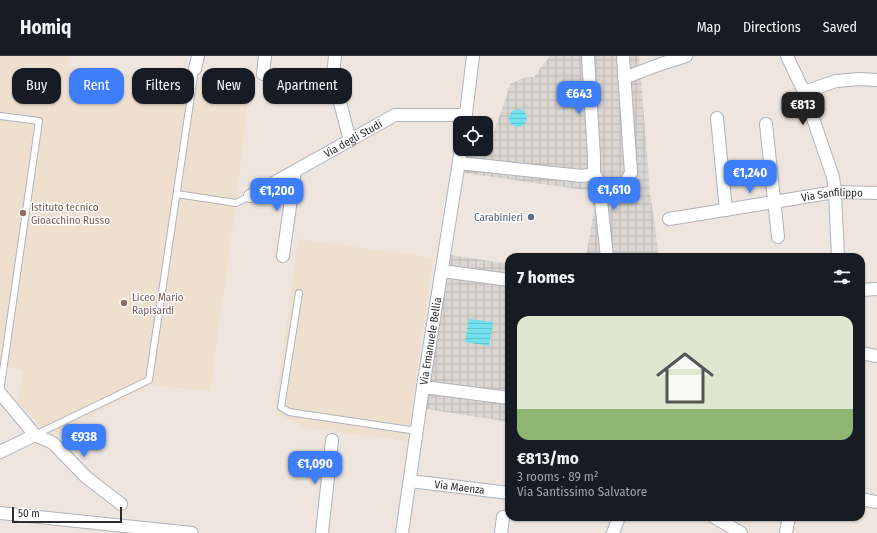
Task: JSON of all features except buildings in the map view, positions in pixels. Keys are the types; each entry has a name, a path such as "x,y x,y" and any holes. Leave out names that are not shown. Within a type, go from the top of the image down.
{"street":[{"path":"196,69 198,56"},
{"path":"264,68 265,56"},
{"path":"335,56 333,75 350,141"},
{"path":"465,116 473,56"},
{"path":"588,56 596,178 606,253"},
{"path":"459,163 596,178 609,185 618,185 626,182 631,173 623,56"},
{"path":"624,78 641,72 660,60 686,56"},
{"path":"787,56 804,92 833,177 838,253"},
{"path":"804,92 836,81 860,79 877,80"},
{"name":"Via degli Studi","path":"250,196 395,115 453,118"},
{"path":"717,118 726,210"},
{"path":"766,124 778,237"},
{"name":"Via Emanuele Bellia","path":"402,533 423,387 460,156"},
{"path":"284,256 295,171"},
{"name":"Via Sanfilippo","path":"669,219 835,192 877,193"},
{"path":"442,271 505,279"},
{"path":"865,290 877,289"},
{"path":"865,354 877,356"},
{"path":"423,387 505,397"},
{"path":"0,393 35,435 53,443 86,477 121,504"},
{"path":"0,452 35,435"},
{"path":"322,533 332,440"},
{"name":"Via Maenza","path":"410,481 505,493"},
{"path":"865,500 877,502"},
{"path":"0,513 192,533"},
{"path":"501,533 503,517"},
{"path":"613,533 618,521"},
{"path":"721,521 741,533"},
{"path":"786,533 789,521"}],"lane":[{"path":"35,435 149,380 196,69"},
{"path":"0,116 39,121 0,393"},
{"path":"177,194 236,204 250,196"},
{"path":"299,293 281,408 289,412 417,431"}],"shaded area":[{"path":"0,56 68,56 67,66 82,68 69,68 69,104 124,104 124,74 132,75 132,104 194,104 194,83 202,84 202,104 247,104 236,203 210,391 150,385 51,436 18,402 23,370 0,366"},
{"path":"550,56 639,56 650,193 658,253 587,253 594,211 591,191 458,172 460,156 493,156 493,134 510,84 526,77 534,77"},
{"path":"298,239 433,258 409,430 406,442 300,427 300,423 275,413"},
{"path":"445,254 505,263 505,421 420,408"}],"water":[{"path":"518,109 524,112 527,118 524,124 518,127 512,124 509,118 512,112"},
{"path":"469,319 493,322 489,346 465,342"}],"place":[{"name":"Istituto tecnico Gioacchino Russo","path":"23,213"},
{"name":"Carabinieri","path":"531,217"},
{"name":"Liceo Mario Rapisardi","path":"124,303"}]}
